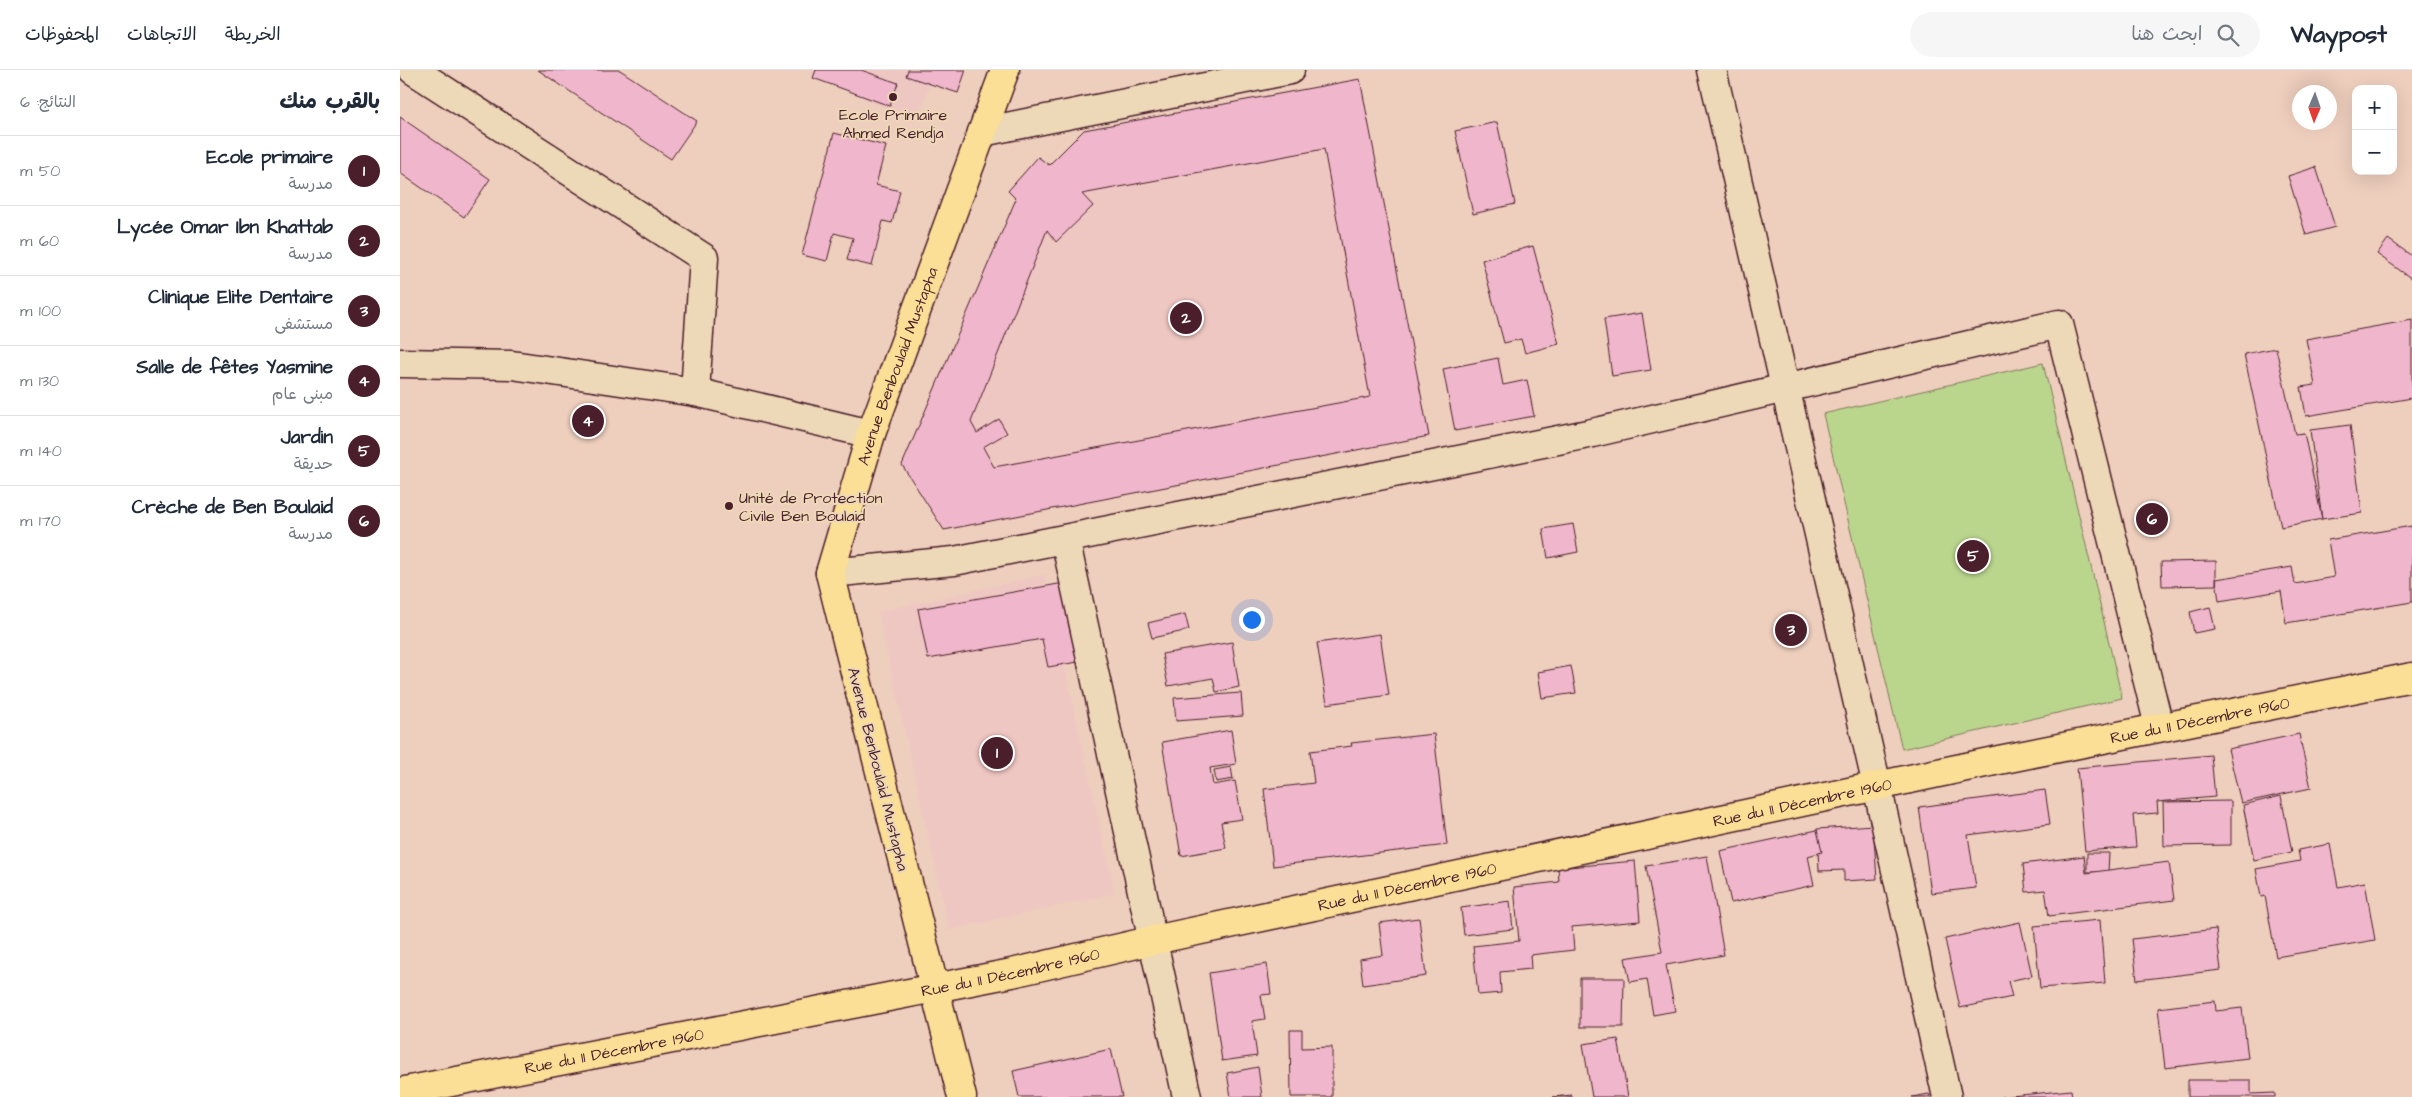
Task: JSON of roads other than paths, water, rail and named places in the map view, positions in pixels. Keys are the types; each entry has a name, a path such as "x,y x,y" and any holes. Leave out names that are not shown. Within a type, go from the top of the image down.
{"main road":[{"name":"Avenue Benboulaid Mustapha","path":"962,1097 830,573 872,434 1005,70"},
{"name":"Rue du 11 Décembre 1960","path":"400,1092 1012,973 1154,940 2159,726 2412,677"}],"street":[{"path":"413,70 704,258 695,392"},
{"path":"982,132 1290,70"},
{"path":"1712,70 1877,786 1946,1097"},
{"path":"830,573 954,561 1588,434 2059,324 2159,726"},
{"path":"400,363 512,365 695,392 872,434"},
{"path":"1065,539 1187,1097"}],"place":[{"name":"Ecole Primaire Ahmed Rendja","path":"893,97"},
{"name":"Lycée Omar Ibn Khattab","path":"1186,318"},
{"name":"Salle de fêtes Yasmine","path":"588,421"},
{"name":"Unité de Protection Civile Ben Boulaid","path":"729,506"},
{"name":"Crèche de Ben Boulaid","path":"2152,519"},
{"name":"Jardin","path":"1973,556"},
{"name":"Clinique Elite Dentaire","path":"1791,630"},
{"name":"Ecole primaire","path":"997,753"}]}
